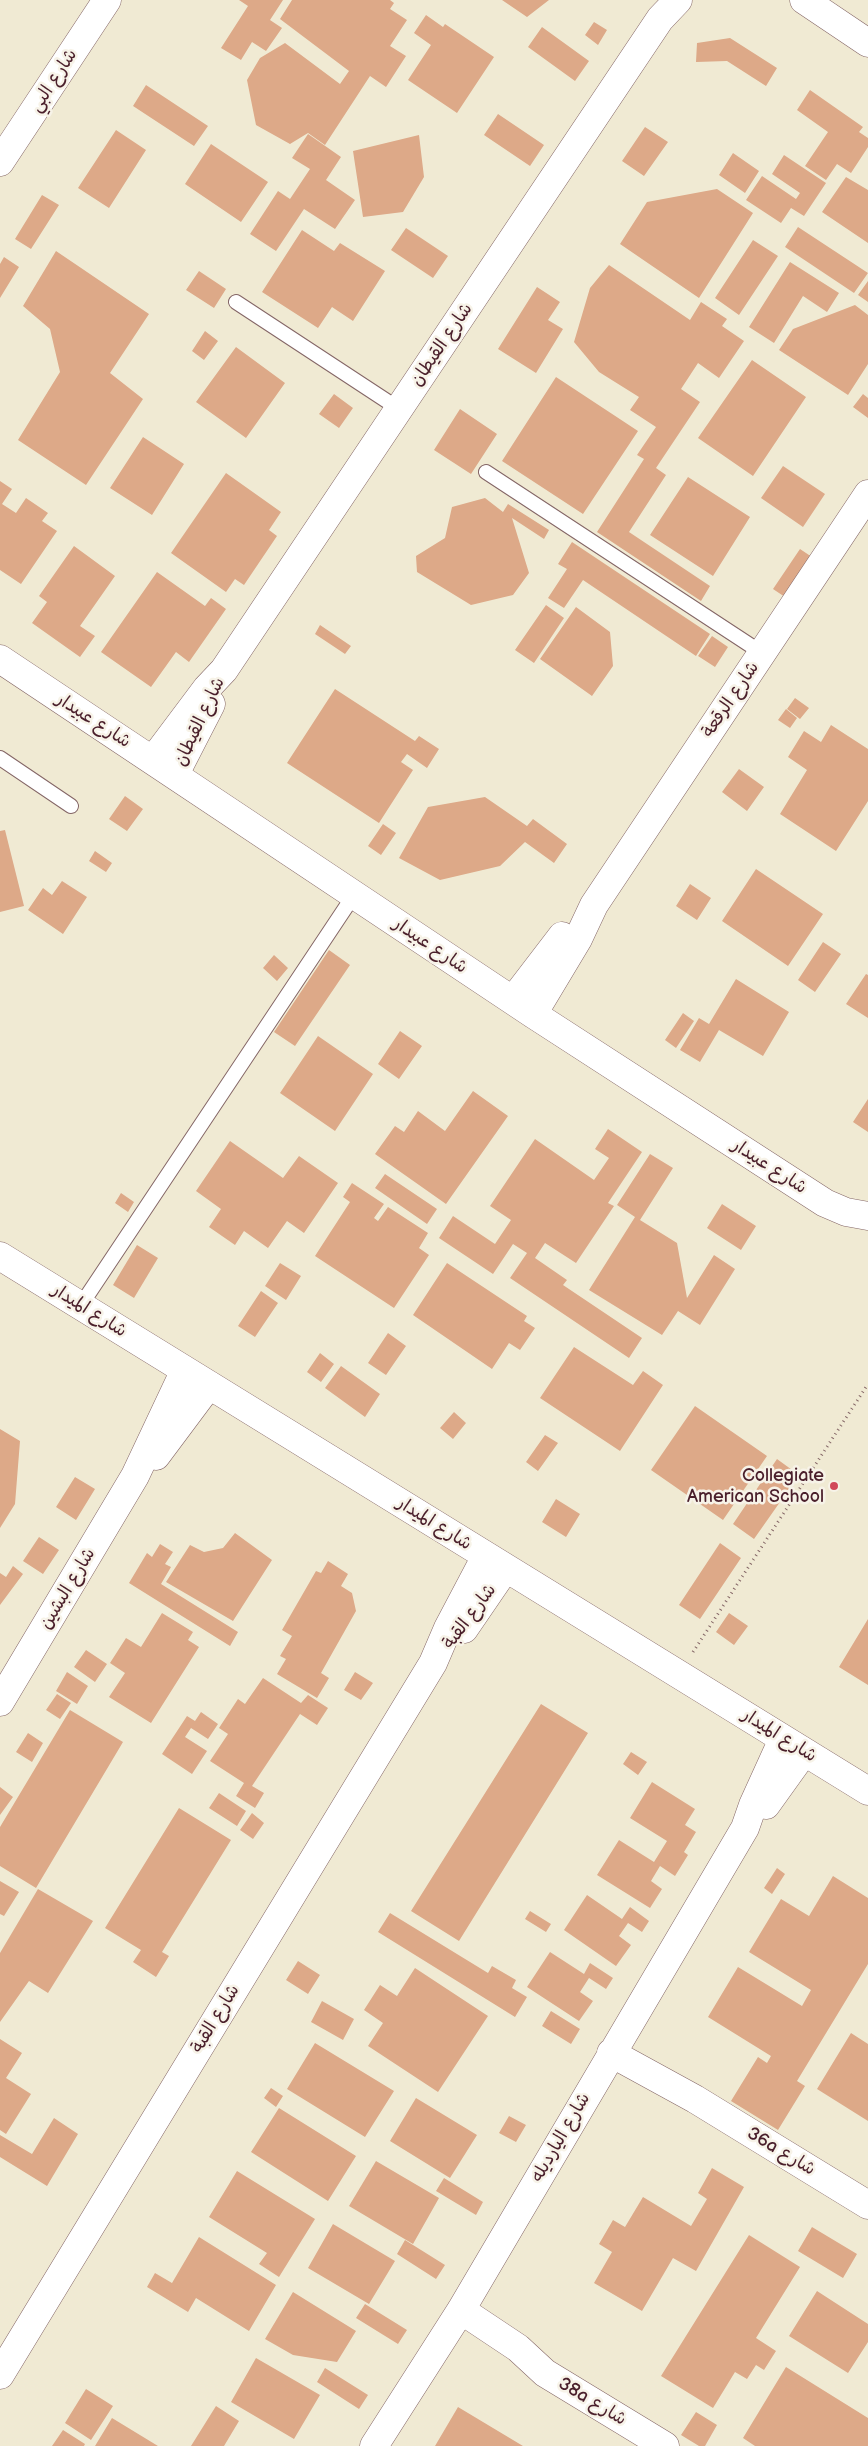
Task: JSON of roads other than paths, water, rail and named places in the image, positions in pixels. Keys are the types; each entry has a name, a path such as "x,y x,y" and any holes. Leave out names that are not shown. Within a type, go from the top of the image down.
{"street":[{"name":"شارع البي","path":"2,157 107,0"},
{"path":"804,0 868,43"},
{"name":"شارع القيطان","path":"164,767 216,694 224,670 669,6"},
{"name":"شارع الرقعة","path":"523,1007 558,941 594,905 868,494"},
{"name":"شارع عبيدار","path":"0,659 523,1007 825,1203 846,1212 868,1216"},
{"name":"شارع الميدار","path":"0,1256 868,1790"},
{"name":"شارع البشين","path":"5,1682 135,1476 184,1370"},
{"name":"شارع البشين","path":"135,1476 161,1450 209,1385"},
{"name":"شارع القبة","path":"0,2375 433,1663 467,1626 495,1562"},
{"name":"شارع اليارديله","path":"374,2446 455,2318 745,1828 770,1800 793,1745"},
{"name":"36a شارع","path":"617,2044 694,2099 868,2205"},
{"name":"38a شارع","path":"455,2318 499,2354 545,2373 665,2446"}],"lane":[{"path":"236,302 399,409"},
{"path":"486,472 762,653"},
{"path":"0,758 71,806"},
{"path":"81,1305 354,895"}],"place":[{"name":"Collegiate American School","path":"834,1486"}]}
